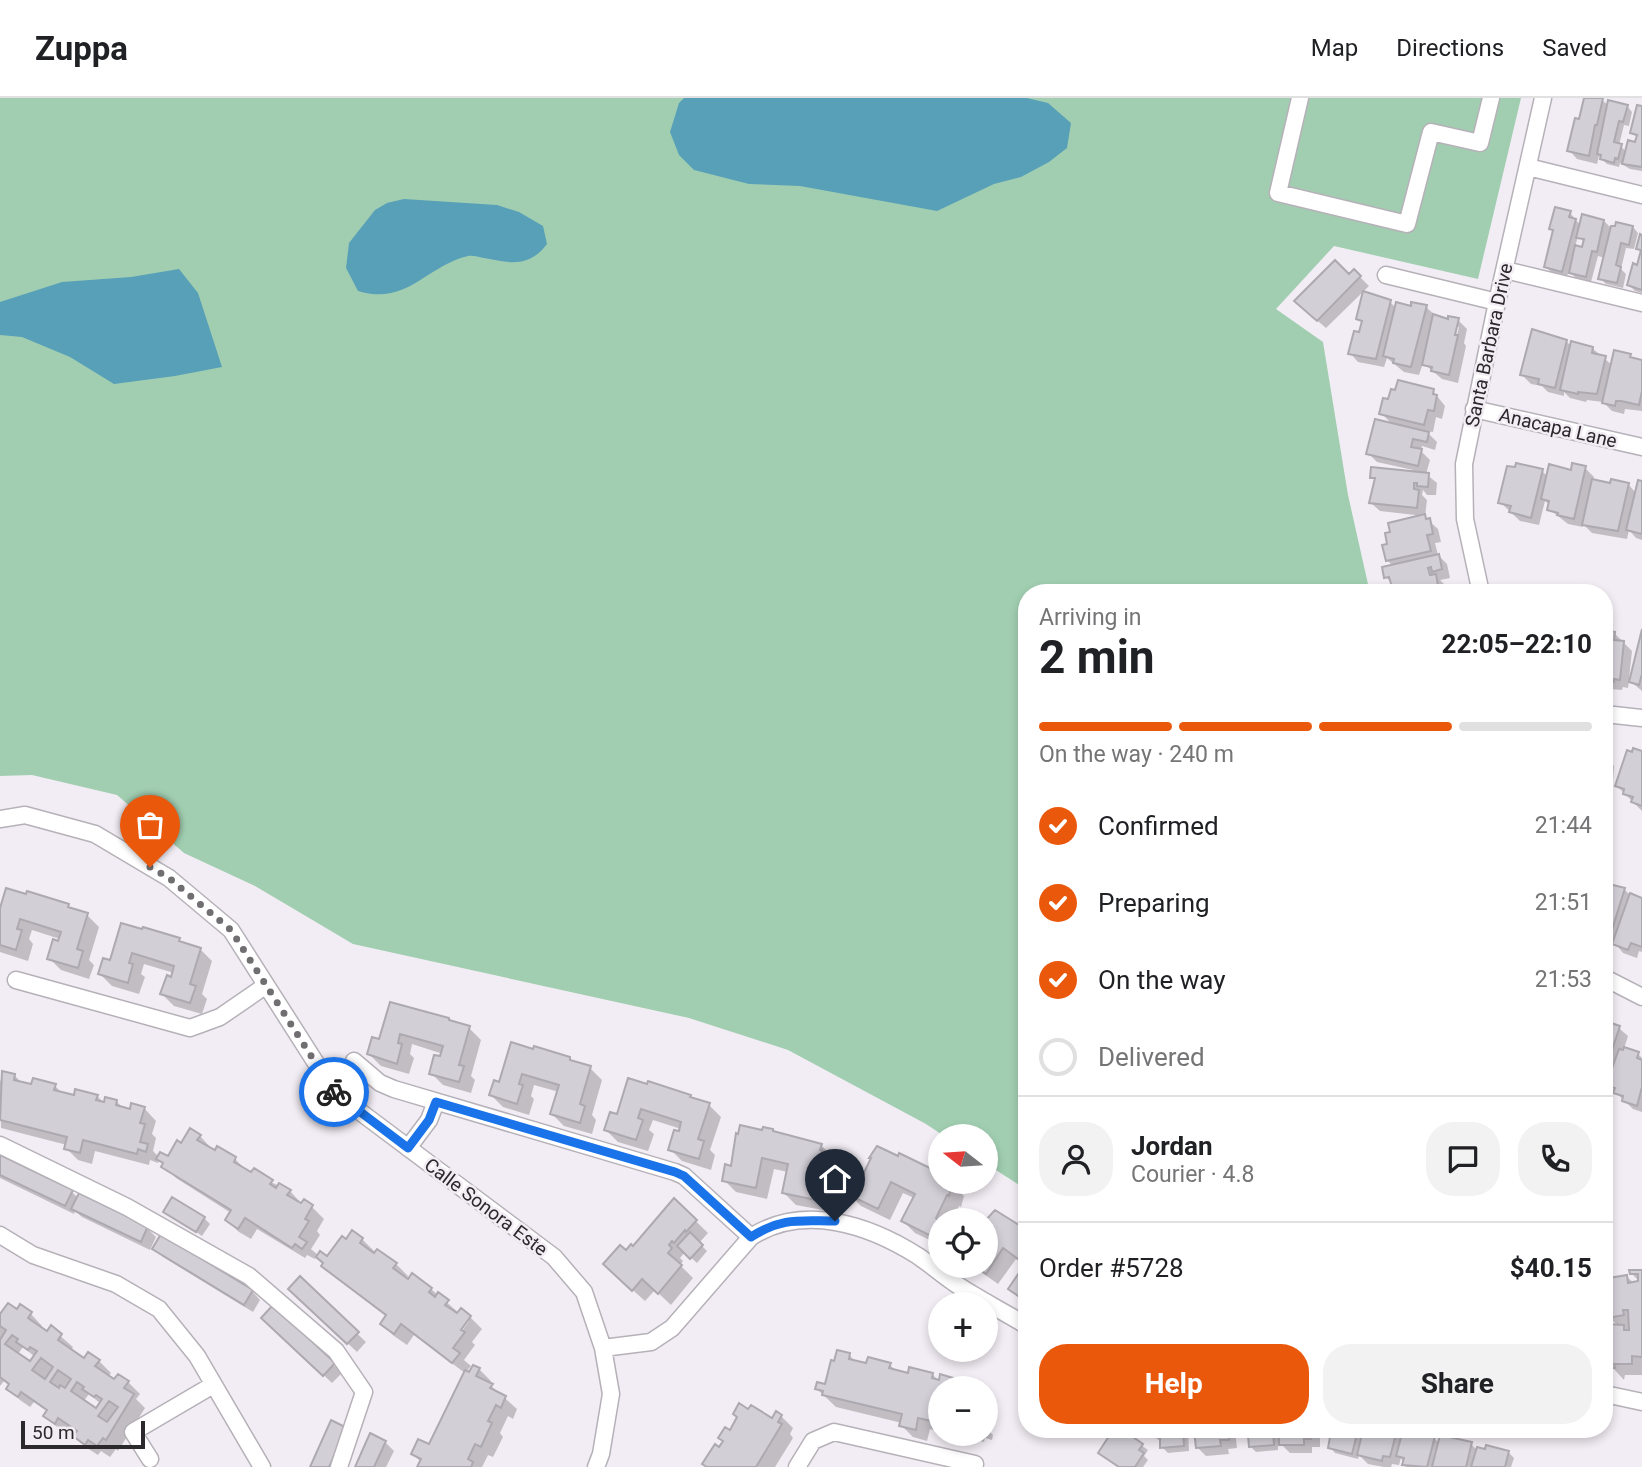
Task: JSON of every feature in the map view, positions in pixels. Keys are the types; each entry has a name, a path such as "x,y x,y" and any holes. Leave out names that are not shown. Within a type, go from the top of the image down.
{"street":[{"path":"1300,98 1278,192 1407,224 1431,132 1480,143 1491,98"},
{"name":"Santa Barbara Drive","path":"1479,584 1465,519 1464,464 1543,98"},
{"path":"1528,167 1642,195"},
{"path":"1505,270 1642,303"},
{"path":"1386,275 1497,302"},
{"name":"Anacapa Lane","path":"1474,409 1642,447"},
{"path":"1613,715 1642,718"},
{"name":"Calle Sonora Este","path":"0,818 25,815 95,834 169,878 231,930 335,1093 554,1257 584,1292 603,1348 611,1394 601,1454 596,1467"},
{"path":"16,980 190,1028 220,1017 265,986"},
{"path":"1613,982 1642,997"},
{"path":"354,1061 380,1083 675,1172 684,1176 751,1237"},
{"path":"408,1148 429,1120 436,1102"},
{"path":"0,1145 127,1207 249,1276 336,1352 364,1392 339,1467"},
{"path":"603,1348 651,1342 672,1328 751,1237 787,1220 835,1221 869,1230 918,1256 953,1282 1018,1321"},
{"path":"1,1236 33,1255 116,1284 159,1309 197,1356 262,1467"},
{"path":"150,1459 133,1432 213,1385"},
{"path":"1613,1396 1642,1402"},
{"path":"797,1467 813,1441 834,1432 975,1464"}],"green space":[{"path":"0,98 1521,98 1478,279 1334,246 1276,309 1323,342 1348,495 1368,584 1018,584 1018,1184 998,1171 998,1124 928,1125 788,1050 689,1018 353,944 255,886 184,853 117,795 32,775 0,776"}],"water":[{"path":"684,98 1027,98 1048,103 1071,123 1067,148 1049,162 1021,177 994,184 937,211 800,186 749,184 694,170 679,155 670,132 679,103"},
{"path":"404,199 497,205 519,212 543,226 547,244 533,257 518,262 468,256 453,261 403,289 375,294 358,291 346,268 349,243 375,210 387,203"},
{"path":"179,269 198,293 222,367 114,384 70,357 22,337 0,335 0,302 62,282 131,277"}],"building":[{"path":"1584,98 1603,98 1589,156 1567,151 1575,118 1579,119"},
{"path":"1608,100 1628,105 1623,122 1619,121 1614,142 1622,144 1618,159 1615,158 1614,163 1600,159 1601,155 1597,154"},
{"path":"1637,105 1642,106 1642,167 1622,164 1628,140 1635,142 1637,135 1630,133"},
{"path":"1555,207 1571,211 1569,217 1576,219 1562,272 1544,267 1553,230 1549,229"},
{"path":"1582,214 1604,220 1597,252 1592,251 1586,277 1569,273 1575,245 1582,247 1584,239 1576,238"},
{"path":"1616,222 1633,226 1629,245 1621,243 1616,265 1621,267 1617,283 1598,279 1611,226 1615,226"},
{"path":"1640,234 1642,235 1642,290 1627,285 1633,263 1637,265 1641,250 1636,249"},
{"path":"1335,260 1349,274 1354,269 1361,276 1317,321 1294,301"},
{"path":"1363,291 1391,300 1376,359 1348,354 1354,331 1359,332 1362,321 1356,319"},
{"path":"1396,302 1411,306 1411,302 1427,305 1411,367 1393,363 1394,359 1383,356"},
{"path":"1433,314 1448,319 1448,316 1459,318 1449,375 1431,371 1432,367 1422,365"},
{"path":"1532,329 1567,340 1555,388 1538,384 1539,379 1520,375"},
{"path":"1571,341 1593,347 1592,353 1606,356 1597,394 1560,390"},
{"path":"1614,350 1642,360 1639,405 1621,401 1616,401 1615,406 1602,403"},
{"path":"1398,380 1434,389 1433,394 1437,395 1434,411 1428,410 1424,425 1379,414 1383,398 1388,399"},
{"path":"1375,419 1429,432 1427,442 1413,439 1411,447 1422,449 1418,466 1366,454"},
{"path":"1516,463 1543,469 1531,518 1509,512 1511,506 1498,503 1507,466 1515,467"},
{"path":"1572,463 1586,466 1574,519 1547,510 1549,501 1541,499 1549,464 1571,470"},
{"path":"1371,467 1429,473 1428,487 1414,483 1414,489 1419,490 1417,508 1369,503 1375,478 1370,478"},
{"path":"1592,479 1629,483 1618,531 1582,525"},
{"path":"1638,480 1642,481 1642,534 1626,530"},
{"path":"1425,514 1426,519 1430,518 1433,534 1427,535 1431,551 1386,561 1382,545 1387,544 1385,533 1390,532 1388,523"},
{"path":"1439,554 1442,569 1432,572 1431,567 1428,568 1430,575 1436,574 1438,584 1391,584 1389,577 1384,578 1382,567"},
{"path":"1642,629 1642,674 1639,685 1629,682"},
{"path":"1613,632 1614,640 1624,641 1620,680 1614,679 1614,682"},
{"path":"1633,748 1642,751 1642,806 1631,802 1633,797 1623,794 1624,789 1615,786 1627,750 1632,752"},
{"path":"1613,885 1625,888 1613,926"},
{"path":"6,888 26,894 27,891 88,913 77,949 83,951 78,968 47,959 53,939 58,941 61,932 20,919 17,929 22,930 16,950 0,945 0,908"},
{"path":"1630,893 1642,898 1642,947 1631,943 1628,950 1613,944"},
{"path":"121,923 180,938 179,941 201,948 190,984 196,986 190,1003 160,994 167,975 171,977 174,966 132,953 129,963 133,964 128,983 98,974 103,958 110,960"},
{"path":"390,1002 470,1026 459,1065 464,1066 459,1082 429,1074 434,1055 440,1056 443,1046 400,1034 398,1043 402,1044 397,1064 367,1054 372,1037 379,1039"},
{"path":"1613,1024 1620,1026 1613,1047"},
{"path":"511,1042 533,1049 534,1046 591,1066 580,1104 585,1106 580,1123 550,1114 559,1085 522,1074 519,1084 523,1085 517,1104 489,1095 494,1080 499,1082"},
{"path":"1624,1047 1639,1052 1637,1058 1642,1060 1642,1087 1637,1106 1622,1101 1623,1096 1613,1093 1613,1066 1619,1049 1623,1050"},
{"path":"2,1071 15,1074 14,1080 31,1084 33,1078 56,1084 54,1090 74,1095 75,1089 98,1095 96,1100 104,1102 105,1097 117,1100 116,1105 130,1109 131,1103 145,1107 140,1123 145,1124 140,1142 148,1144 146,1152 138,1149 137,1154 83,1140 80,1153 64,1149 67,1137 0,1120"},
{"path":"628,1078 647,1084 648,1081 710,1103 698,1139 704,1141 699,1159 668,1150 674,1130 679,1131 681,1122 641,1109 638,1118 643,1120 636,1140 604,1130 610,1112 617,1114"},
{"path":"740,1125 762,1130 763,1127 773,1129 822,1144 814,1182 820,1183 816,1200 782,1193 788,1164 762,1158 756,1188 722,1181 725,1164 731,1166 736,1133 738,1134"},
{"path":"190,1128 201,1135 197,1140 215,1150 217,1146 236,1157 234,1162 251,1172 254,1168 273,1180 270,1184 276,1188 279,1183 291,1190 287,1195 301,1203 304,1199 313,1205 305,1219 309,1221 299,1237 307,1242 302,1249 295,1244 292,1248 245,1218 238,1229 225,1220 231,1210 161,1167 163,1163 156,1159 160,1152 168,1156 177,1140 181,1143"},
{"path":"877,1146 898,1156 899,1153 928,1167 928,1194 949,1194 941,1208 928,1208 928,1234 901,1221 915,1194 891,1182 878,1209 847,1194 854,1178 860,1181"},
{"path":"0,1155 73,1190 65,1206 0,1175"},
{"path":"79,1193 148,1226 141,1242 71,1209"},
{"path":"172,1197 205,1217 196,1232 163,1212"},
{"path":"674,1198 697,1220 669,1245 672,1248 668,1253 682,1265 658,1294 642,1279 632,1291 603,1264 620,1245 626,1250 631,1244 633,1246"},
{"path":"998,1212 1018,1224 1018,1259 1003,1248 998,1256"},
{"path":"352,1230 363,1238 360,1243 374,1253 377,1249 397,1263 393,1268 408,1279 412,1273 432,1288 429,1292 435,1297 438,1292 449,1300 445,1305 457,1313 461,1308 471,1316 461,1330 465,1332 453,1348 460,1353 452,1363 401,1324 394,1334 380,1324 386,1315 321,1266 323,1263 316,1257 320,1251 327,1256 342,1236 346,1239"},
{"path":"690,1232 703,1245 690,1259 677,1246"},
{"path":"161,1234 253,1290 244,1305 152,1249"},
{"path":"1629,1270 1642,1270 1642,1357 1632,1356 1632,1364 1614,1364 1613,1368 1613,1324 1624,1325 1624,1330 1629,1330 1628,1310 1623,1310 1624,1315 1613,1317 1613,1277 1627,1275 1628,1283 1638,1281 1638,1274 1630,1274"},
{"path":"1018,1274 1018,1296 1008,1289"},
{"path":"300,1276 359,1332 347,1344 288,1289"},
{"path":"8,1303 17,1309 20,1304 32,1312 28,1318 47,1331 51,1325 62,1334 58,1340 84,1358 88,1352 100,1360 95,1366 114,1379 118,1374 129,1381 124,1388 134,1394 106,1440 103,1438 97,1446 88,1440 85,1445 73,1436 77,1431 58,1418 55,1424 43,1416 47,1410 21,1392 18,1397 6,1389 9,1384 0,1377 0,1340 6,1330 0,1326 0,1314","holes":["12,1335 18,1339 16,1342 28,1350 30,1347 37,1351 30,1361 5,1344","41,1358 53,1367 45,1379 32,1370","58,1370 71,1379 65,1388 60,1385 59,1388 50,1382","77,1382 84,1387 82,1389 102,1399 96,1408 71,1391","109,1401 118,1407 107,1422 98,1416"]},
{"path":"273,1305 335,1363 323,1376 261,1318"},
{"path":"837,1350 850,1353 849,1359 866,1363 868,1357 891,1363 889,1368 908,1373 909,1367 933,1373 932,1376 928,1376 928,1420 918,1418 916,1430 899,1426 902,1414 822,1395 823,1391 815,1389 817,1382 825,1384 831,1360 834,1361"},
{"path":"473,1365 480,1368 476,1376 493,1384 490,1388 506,1396 501,1408 496,1405 488,1421 492,1423 481,1447 475,1444 468,1459 473,1462 471,1467 417,1467 421,1459 411,1454 418,1439 429,1444 465,1370 469,1372"},
{"path":"739,1403 748,1409 751,1405 772,1418 776,1411 782,1415 778,1422 782,1424 756,1467 707,1467 702,1464 715,1444 719,1447 723,1441 718,1438 725,1427 730,1430 737,1417 733,1414"},
{"path":"331,1420 347,1428 329,1467 310,1467"},
{"path":"370,1433 386,1441 374,1467 355,1467"},
{"path":"1108,1438 1134,1438 1143,1444 1139,1450 1144,1453 1135,1467 1119,1467 1098,1453"},
{"path":"1160,1438 1184,1438 1184,1446 1160,1448"},
{"path":"1195,1438 1229,1438 1220,1440 1221,1446 1196,1448"},
{"path":"1248,1438 1274,1438 1274,1445 1249,1447"},
{"path":"1279,1438 1311,1438 1304,1439 1304,1445 1279,1445"},
{"path":"1330,1438 1356,1438 1352,1454 1328,1448"},
{"path":"1361,1438 1395,1438 1390,1457 1383,1456 1382,1461 1357,1455"},
{"path":"1401,1438 1434,1438 1427,1467 1402,1465 1404,1458 1396,1456"},
{"path":"1439,1438 1472,1442 1466,1467 1432,1467"},
{"path":"1486,1445 1509,1451 1505,1467 1471,1467 1477,1447 1485,1449"}],"way so far":[{"path":"150,867 169,878 231,930 334,1092"}],"route":[{"path":"334,1092 408,1148 429,1120 436,1102 675,1172 684,1176 751,1237 787,1220 835,1221"}]}
